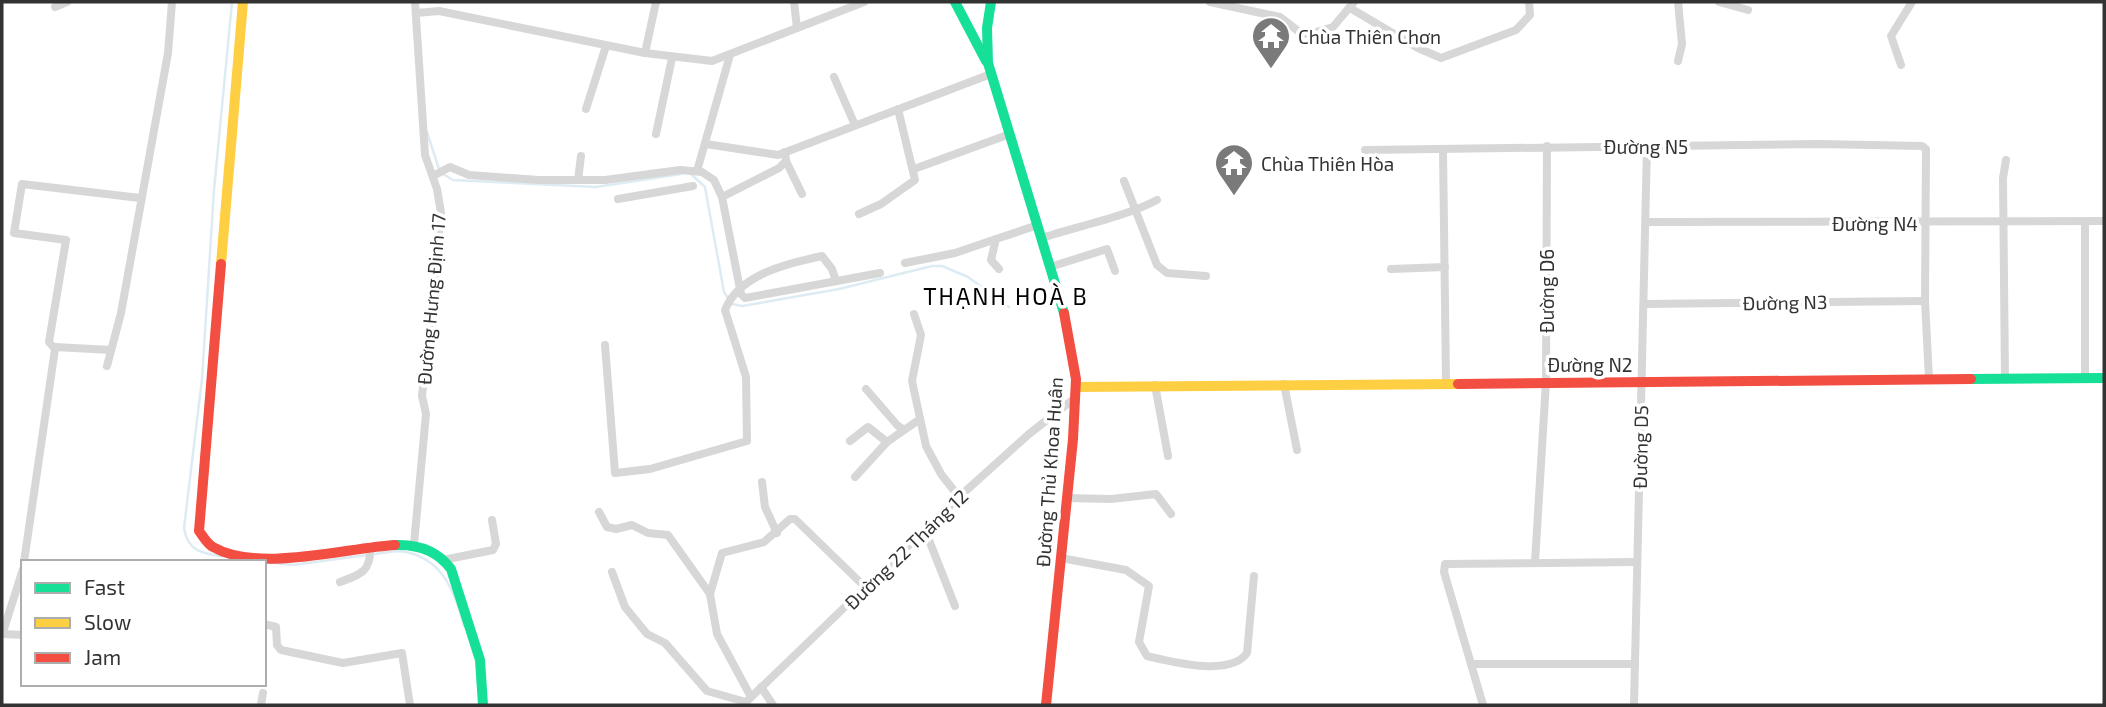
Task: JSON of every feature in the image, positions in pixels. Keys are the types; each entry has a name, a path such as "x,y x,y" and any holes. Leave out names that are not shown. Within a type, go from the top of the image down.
{"street":[{"path":"54,7 67,2"},
{"path":"107,366 121,313 168,53 172,2"},
{"path":"243,2 199,531 205,544 216,551 287,559 370,554 414,544 443,560 452,574 475,644 483,683 483,705"},
{"name":"Đường Hưng Định 17","path":"414,544 426,414 422,396 441,213 433,176 425,155 415,2"},
{"path":"645,54 656,2"},
{"path":"794,2 797,28"},
{"path":"416,13 439,10 645,54 712,61 864,2"},
{"path":"722,197 772,172 786,157 989,68 955,2"},
{"name":"Đường Thủ Khoa Huân","path":"991,2 987,28 989,68 1070,334 1075,392 1046,705"},
{"path":"1210,2 1280,17 1302,34 1333,27 1352,5 1418,48 1441,58 1516,30 1530,15 1528,2"},
{"path":"1678,2 1682,44 1678,61"},
{"path":"1719,2 1748,10"},
{"path":"1901,65 1891,36 1912,2"},
{"path":"586,109 606,46"},
{"path":"697,171 730,55"},
{"path":"656,134 672,58"},
{"path":"834,76 855,125"},
{"path":"859,214 912,184 915,177 898,109"},
{"path":"914,169 1010,134"},
{"path":"706,144 786,157"},
{"name":"Đường N5","path":"1365,150 1918,144 1926,149 1928,223"},
{"name":"Đường D6","path":"1535,562 1546,382 1547,146"},
{"name":"Đường D5","path":"1634,705 1647,146"},
{"path":"1443,149 1446,382"},
{"path":"578,180 581,156"},
{"path":"786,157 802,194"},
{"path":"2005,379 2006,160"},
{"path":"433,176 445,170 476,176 578,180 680,177 693,186"},
{"path":"618,198 697,171 714,180 722,197 741,294 751,299 880,273"},
{"path":"1124,181 1150,254 1160,269 1180,276 1206,276"},
{"path":"111,350 55,346 49,342 66,240 14,233 22,184 140,198"},
{"path":"1042,238 1116,214 1134,212 1157,200"},
{"name":"Đường N4","path":"1646,222 2104,222"},
{"path":"2085,222 2085,378"},
{"path":"1928,223 1925,301 1929,379"},
{"path":"905,263 955,253 1038,225"},
{"path":"996,239 991,260 999,269"},
{"path":"1050,267 1107,250 1115,271"},
{"path":"605,345 615,473 650,469 747,441 746,377 725,310 740,285 802,259 822,256 832,269 836,281"},
{"path":"1391,269 1445,267"},
{"name":"Đường N3","path":"1644,304 1925,301"},
{"path":"914,314 921,335 912,381 920,419 932,460 960,497"},
{"path":"24,560 55,346"},
{"name":"Đường N2","path":"1075,392 1155,385 2104,378"},
{"path":"1284,384 1297,450"},
{"path":"1155,385 1168,456"},
{"path":"866,389 903,429"},
{"name":"Đường 22 Tháng 12","path":"747,701 960,497 1075,392"},
{"path":"855,477 887,442 920,419"},
{"path":"850,440 868,427 887,442"},
{"path":"762,482 765,507 777,533"},
{"path":"1067,498 1111,499 1156,494 1171,514"},
{"path":"599,512 607,527 616,529 632,525 648,533 668,535 710,594 717,634 747,701"},
{"path":"710,594 722,553 764,541 777,533 790,519 796,520 865,587"},
{"path":"443,560 493,550 496,544 492,520"},
{"path":"925,530 955,606"},
{"path":"340,582 364,572 370,554"},
{"path":"1061,558 1126,570 1149,586 1139,642 1147,656 1185,665 1233,665 1241,661 1247,653 1254,576"},
{"path":"1483,705 1444,572 1445,564 1637,562"},
{"path":"612,572 625,607 647,634 671,649 707,691 747,701"},
{"path":"21,575 2,633 21,635"},
{"path":"266,624 276,627 277,645 281,650 339,663 402,653 410,705"},
{"path":"1471,664 1635,664"},
{"path":"761,687 773,705"},
{"path":"261,705 263,693"}],"waterway":[{"path":"228,557 194,548 189,543 184,528 202,379 214,190 232,2"},
{"path":"427,132 439,169"},
{"path":"443,174 453,180 596,187 681,174"},
{"path":"691,174 705,187 724,292 732,304 742,306 839,289 932,266 942,266 968,277 1009,307"},
{"path":"266,562 293,565 397,551 412,554 424,559 443,575 450,586 464,626"}],"traffic: fast":[{"path":"955,2 986,61"},
{"path":"991,2 987,28 988,63 1064,313"},
{"path":"1971,379 2104,378"},
{"path":"395,545 426,550 440,557 451,569 480,660 483,705"}],"traffic: slow":[{"path":"221,264 243,2"},
{"path":"1076,387 1458,384"}],"traffic: jam":[{"path":"221,264 199,531 213,547 232,555 253,558 302,557 395,545"},
{"path":"1046,705 1073,439 1076,379 1064,313"},
{"path":"1458,384 1971,379"}],"place":[{"name":"Chùa Thiên Chơn","path":"1271,70"},
{"name":"Chùa Thiên Hòa","path":"1234,197"}],"district":[{"name":"THẠNH HOÀ B","path":"1006,296"}]}
